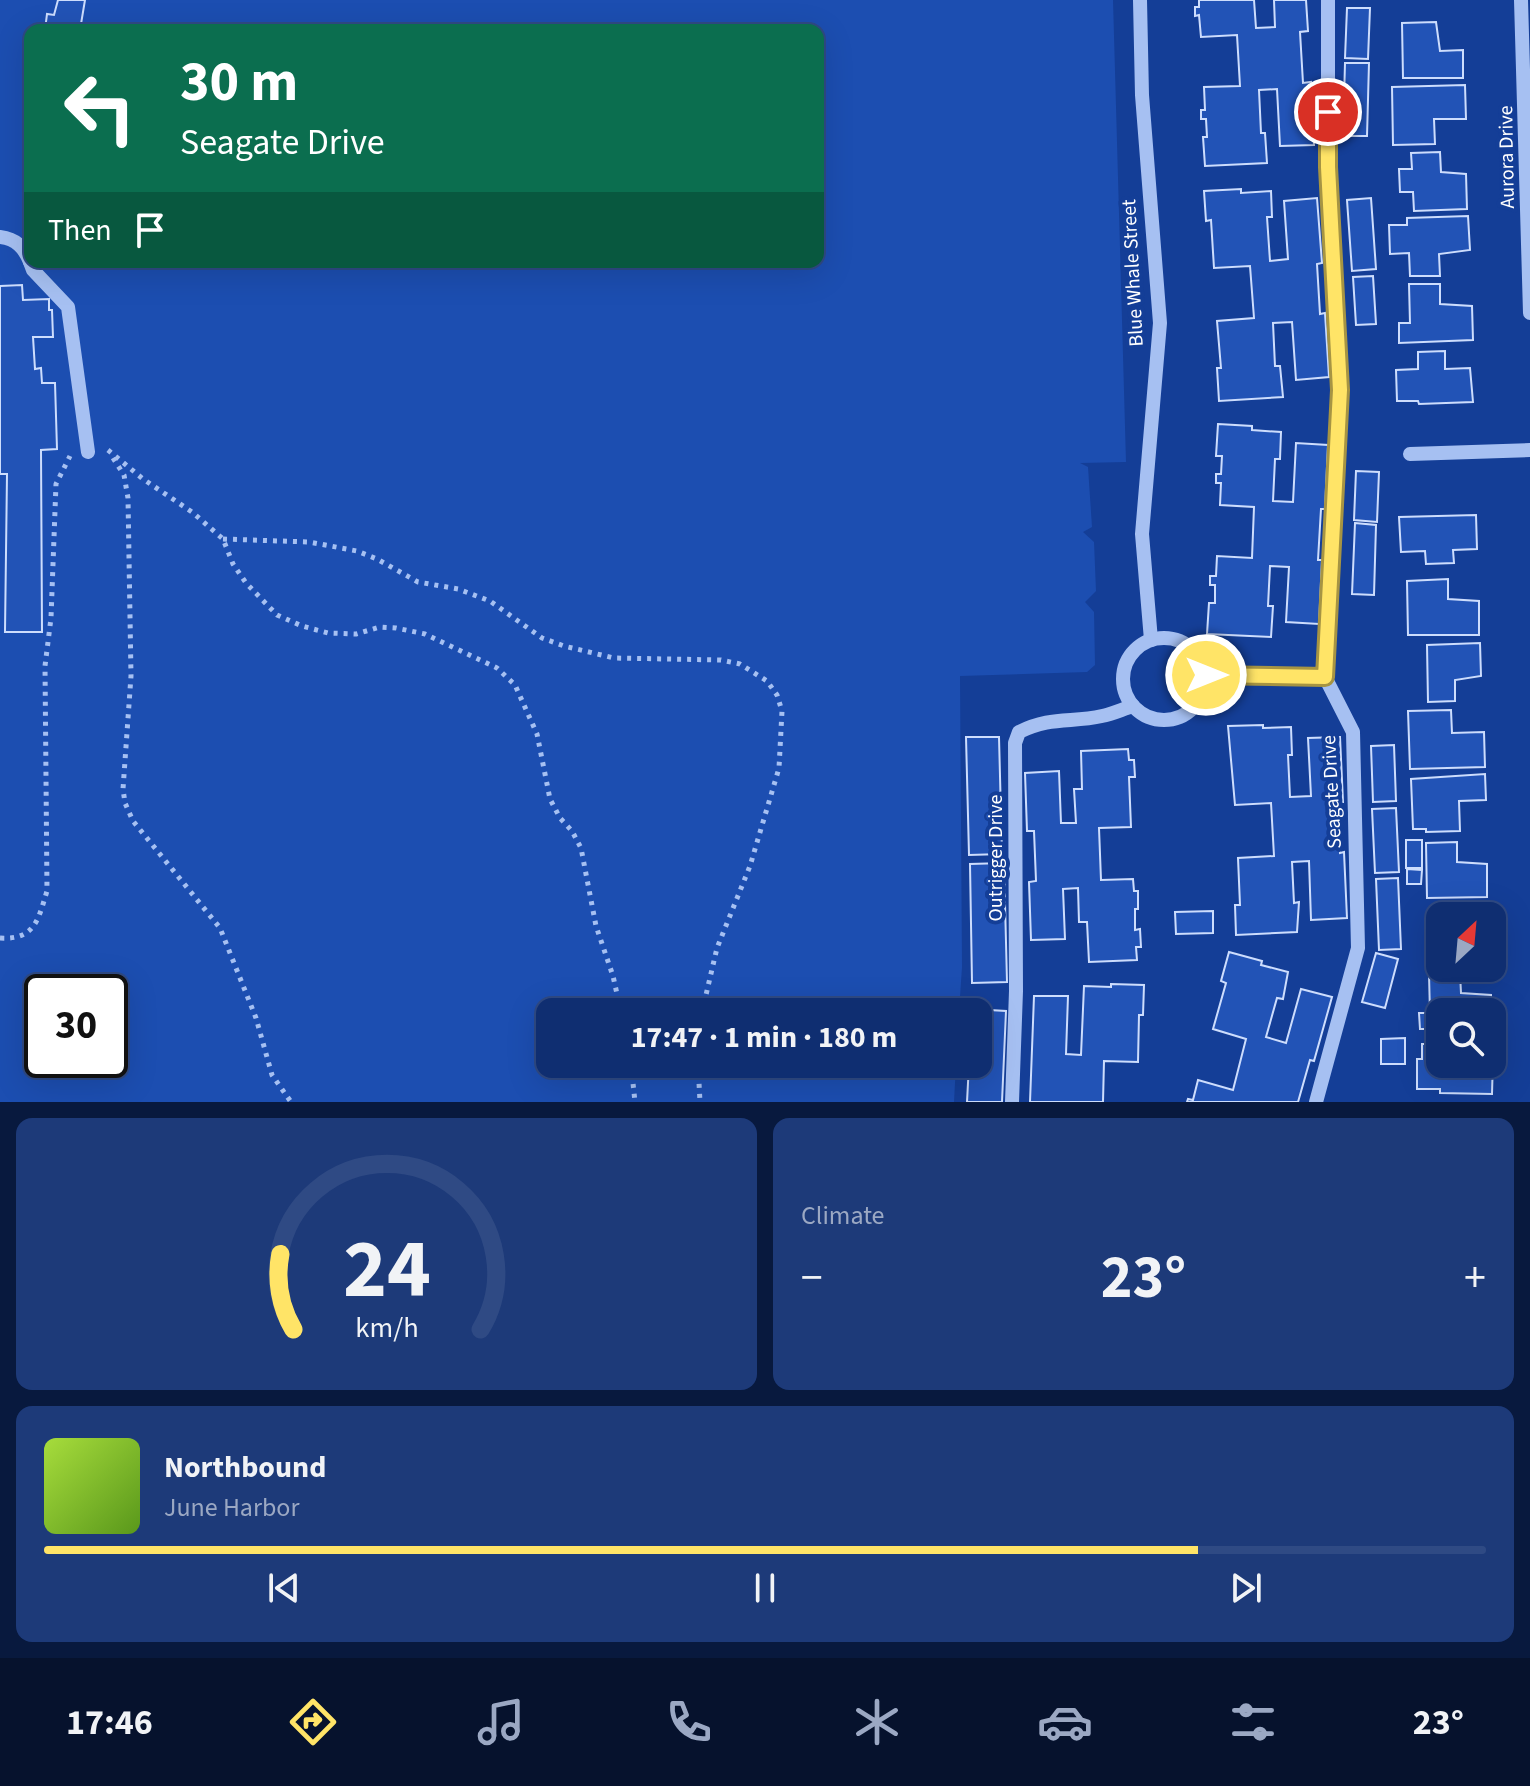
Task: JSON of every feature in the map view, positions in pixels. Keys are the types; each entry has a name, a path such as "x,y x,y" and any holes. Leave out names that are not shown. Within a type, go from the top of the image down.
{"street":[{"name":"Blue Whale Street","path":"1140,0 1142,95 1160,323 1142,534 1151,640"},
{"name":"Seagate Drive","path":"1316,1102 1358,948 1353,732 1325,677 1340,390 1328,167 1328,0"},
{"name":"Aurora Drive","path":"1521,0 1528,119 1530,313"},
{"path":"0,237 10,238 24,248"},
{"path":"32,268 68,307 81,451"},
{"path":"1410,454 1530,450"},
{"path":"1165,638 1191,648 1200,659 1206,675 1200,698 1193,709 1169,720 1143,714 1133,706 1123,681 1124,668 1139,646 1165,638"},
{"path":"1206,675 1325,677"},
{"name":"Outrigger Drive","path":"1012,1102 1016,991 1015,743 1019,732 1033,725 1056,719 1100,716 1133,706"}],"path":[{"path":"291,1102 272,1075 256,1018 220,928 133,821 125,803 123,789 132,611 128,567 128,498 124,475 108,450 223,539 233,564 246,583 277,615 328,633 356,634 380,627 425,634 497,668 515,685 537,734 550,799 581,848 596,926 618,998"},
{"path":"0,938 25,935 35,926 47,891 44,690 51,618 54,508 56,484 81,451"},
{"path":"223,539 309,542 357,551 418,582 458,589 490,601 542,638 564,646 614,658 689,657 721,660 740,664 767,681 777,695 782,711 779,768 750,866 720,938 705,998"},
{"path":"632,1078 635,1102"},
{"path":"699,1078 700,1102"}],"shaded area":[{"path":"0,0 1113,0 1126,462 1080,463 1088,467 1092,527 1083,532 1094,542 1096,591 1085,602 1094,612 1095,665 1087,672 960,676 960,998 536,998 536,1078 955,1078 954,1102 0,1102"}],"building":[{"path":"58,0 85,0 81,24 46,24 47,14 54,15"},
{"path":"1199,0 1254,0 1256,28 1275,27 1274,0 1306,0 1308,31 1300,32 1303,83 1311,82 1314,145 1280,146 1277,89 1259,90 1261,133 1265,133 1267,163 1205,166 1203,137 1207,137 1206,119 1201,119 1201,110 1205,110 1204,87 1240,86 1237,35 1201,37 1199,15 1195,16"},
{"path":"1347,8 1370,8 1368,59 1345,58"},
{"path":"1436,22 1440,51 1463,50 1463,78 1403,78 1402,23"},
{"path":"1345,63 1369,63 1367,136 1343,136"},
{"path":"1465,85 1466,119 1434,119 1435,144 1393,145 1392,87"},
{"path":"1440,152 1441,172 1466,174 1467,209 1414,211 1413,192 1400,192 1399,169 1412,169 1411,153"},
{"path":"1241,189 1241,193 1271,191 1272,217 1267,217 1270,261 1288,259 1284,201 1317,198 1322,263 1317,264 1320,314 1325,313 1329,377 1296,380 1292,322 1273,323 1275,366 1280,366 1283,397 1219,401 1217,368 1221,368 1217,321 1254,318 1250,266 1214,268 1211,220 1206,221 1204,191"},
{"path":"1371,198 1376,269 1352,271 1347,200"},
{"path":"1468,216 1470,250 1439,254 1440,276 1410,276 1409,253 1390,254 1389,225 1407,225 1407,218"},
{"path":"1373,276 1376,324 1356,325 1353,277"},
{"path":"1409,284 1440,284 1440,304 1472,306 1473,340 1399,343 1399,323 1410,323"},
{"path":"22,285 23,300 49,299 49,310 52,310 53,337 33,337 35,369 41,368 42,383 55,383 57,449 41,450 42,632 5,632 7,474 0,474 0,286"},
{"path":"1445,351 1445,369 1470,368 1473,402 1419,404 1418,401 1397,401 1396,370 1418,369 1418,352"},
{"path":"1218,424 1281,432 1280,459 1275,459 1273,501 1293,502 1296,443 1328,445 1325,509 1321,509 1318,560 1322,560 1319,624 1286,622 1289,567 1270,566 1268,606 1273,606 1271,637 1207,634 1209,603 1215,603 1215,585 1210,585 1210,576 1216,576 1217,556 1252,558 1254,507 1220,505 1221,483 1216,483 1216,474 1221,474 1222,456 1216,456"},
{"path":"1356,471 1379,472 1377,522 1354,520"},
{"path":"1476,515 1477,549 1453,550 1454,563 1426,564 1425,551 1401,552 1399,517"},
{"path":"1355,523 1376,525 1374,595 1352,594"},
{"path":"1448,579 1448,599 1479,601 1479,635 1408,635 1407,581"},
{"path":"1480,643 1481,676 1455,680 1455,701 1428,702 1427,645"},
{"path":"1451,710 1452,733 1484,732 1485,767 1410,769 1408,711"},
{"path":"1263,725 1263,728 1291,727 1292,755 1288,755 1290,797 1311,796 1308,738 1340,737 1343,802 1338,802 1347,918 1311,920 1309,861 1292,862 1294,903 1299,902 1297,932 1236,935 1235,905 1240,905 1238,858 1274,856 1271,803 1235,805 1228,726"},
{"path":"966,737 999,737 1002,854 969,855"},
{"path":"1394,745 1396,801 1373,802 1371,746"},
{"path":"1128,749 1129,760 1134,760 1135,777 1129,777 1131,827 1099,828 1101,880 1133,879 1134,891 1138,891 1135,930 1140,929 1141,947 1136,947 1137,960 1089,962 1087,922 1079,922 1078,888 1063,889 1065,939 1031,940 1029,882 1036,881 1034,831 1027,831 1025,773 1059,771 1061,823 1076,823 1074,789 1082,789 1081,751"},
{"path":"1485,774 1486,800 1459,801 1460,831 1426,832 1426,829 1413,829 1411,779"},
{"path":"1396,808 1399,872 1375,873 1372,809"},
{"path":"1406,840 1422,840 1422,868 1406,868"},
{"path":"1457,842 1457,862 1487,864 1487,897 1427,898 1426,843"},
{"path":"1004,863 1007,982 972,983 970,864"},
{"path":"1407,869 1422,870 1421,884 1407,884"},
{"path":"1398,878 1401,949 1379,950 1376,879"},
{"path":"1213,911 1213,933 1176,934 1175,912"},
{"path":"1229,952 1288,972 1283,999 1277,998 1266,1037 1286,1043 1301,989 1332,997 1314,1061 1310,1060 1298,1102 1187,1102 1188,1099 1193,1100 1198,1080 1233,1090 1246,1039 1213,1029 1226,983 1221,981"},
{"path":"1376,953 1398,959 1385,1008 1362,1002"},
{"path":"1429,982 1460,982 1461,993 1491,995 1491,998 1430,998"},
{"path":"1111,984 1144,985 1143,1015 1139,1015 1138,1062 1104,1061 1103,1102 1030,1102 1034,996 1068,996 1066,1054 1081,1055 1084,986 1111,987"},
{"path":"992,1010 1006,1011 1002,1102 967,1102 968,1078 992,1078"},
{"path":"1419,1013 1426,1013 1426,1029 1420,1029"},
{"path":"1405,1038 1405,1064 1381,1064 1381,1039"},
{"path":"1422,1044 1426,1044 1426,1078 1492,1078 1492,1094 1440,1093 1440,1089 1417,1089 1417,1059 1422,1059"}],"route":[{"path":"1206,675 1325,677 1340,390 1328,112"}]}
